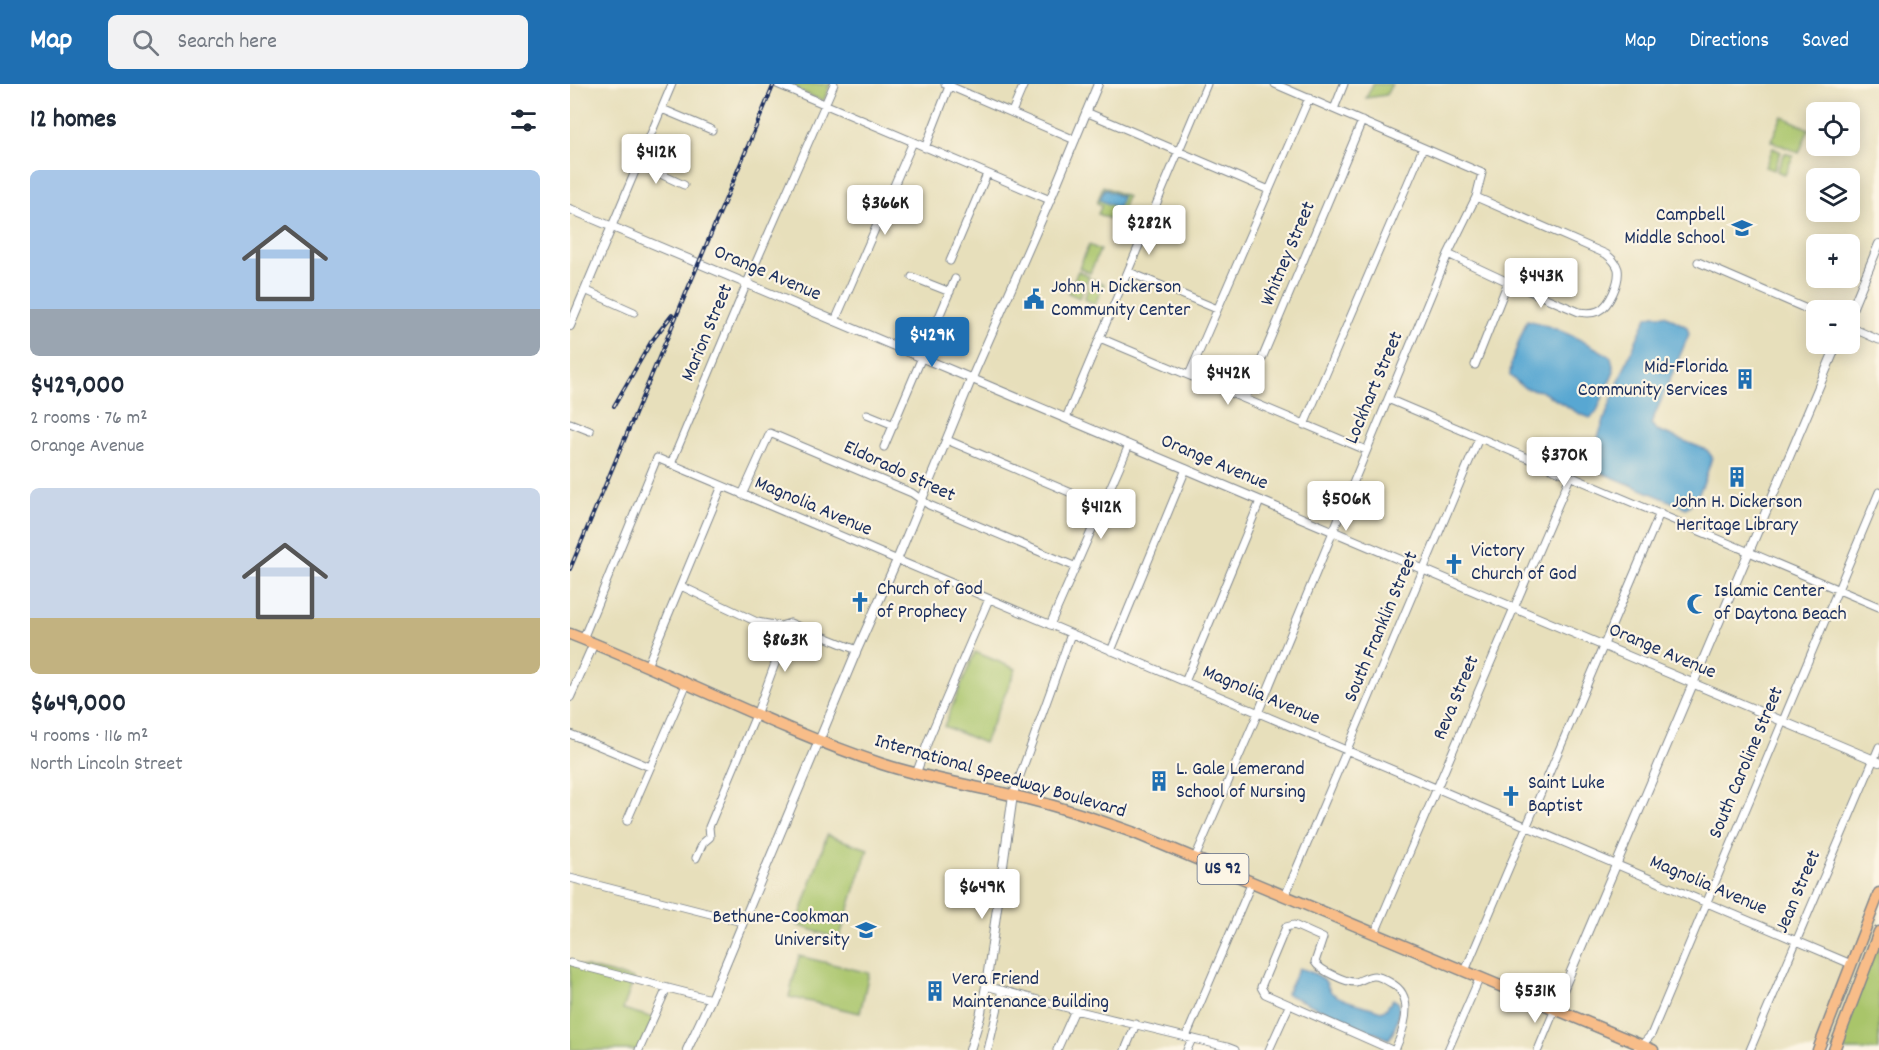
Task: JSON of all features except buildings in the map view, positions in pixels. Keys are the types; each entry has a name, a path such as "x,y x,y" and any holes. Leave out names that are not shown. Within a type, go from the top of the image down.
{"main road":[{"name":"International Speedway Boulevard","path":"570,634 756,715 867,759 916,774 1055,806 1107,823 1556,1009 1640,1048 1653,1050"},
{"path":"1818,1050 1879,893"},
{"path":"1833,1050 1879,932"}],"street":[{"path":"570,326 672,84"},
{"path":"777,84 1050,200"},
{"name":"Marion Street","path":"671,464 834,84"},
{"path":"1012,112 1024,84"},
{"path":"687,1050 711,999 856,650 897,560 971,380 1098,84"},
{"path":"1066,418 1208,84"},
{"path":"1275,84 1424,148 1304,425"},
{"path":"1334,109 1344,84"},
{"path":"925,148 948,85 1075,140"},
{"path":"1189,375 1309,98"},
{"path":"662,109 712,130"},
{"path":"1086,112 1269,190"},
{"name":"Whitney Street","path":"1245,399 1362,121"},
{"path":"835,321 913,142"},
{"name":"Lockhart Street","path":"1195,858 1258,713 1448,254 1476,197 1482,173 1424,148"},
{"path":"639,164 684,185"},
{"path":"950,261 987,174"},
{"path":"1448,254 1579,312 1591,314 1600,311 1608,303 1618,271 1615,262 1606,254 1476,197"},
{"name":"Orange Avenue","path":"570,209 1876,761"},
{"path":"1856,300 1879,244"},
{"path":"1698,262 1806,309"},
{"path":"1129,272 1217,309"},
{"path":"912,277 950,292"},
{"path":"884,447 955,279"},
{"path":"1475,364 1508,282"},
{"path":"585,290 634,312"},
{"path":"1860,331 1879,340"},
{"path":"1101,338 1366,450"},
{"path":"1538,1050 1833,354"},
{"path":"1388,399 1879,607"},
{"path":"867,414 894,424"},
{"path":"570,423 590,431"},
{"name":"Eldorado Street","path":"742,495 770,433 912,493 929,505 1076,567"},
{"name":"South Franklin Street","path":"1285,896 1479,438"},
{"path":"947,440 1102,506"},
{"path":"1050,625 1129,445"},
{"name":"Magnolia Avenue","path":"583,639 657,459 1851,964"},
{"path":"1111,651 1186,469"},
{"name":"Reva Street","path":"1375,933 1570,477"},
{"path":"647,666 722,486"},
{"name":"South Caroline Street","path":"1640,1048 1651,1035 1879,492"},
{"path":"1185,682 1260,501"},
{"path":"1465,971 1660,513"},
{"path":"681,586 758,622 780,626 790,623 856,650"},
{"path":"916,774 989,599"},
{"path":"696,858 703,843 710,837 709,827 756,715 790,623"},
{"path":"970,1050 986,986 1013,795 1071,634"},
{"path":"570,697 594,643"},
{"path":"627,821 687,683"},
{"path":"570,734 650,767"},
{"name":"Jean Street","path":"1750,1050 1876,761 1879,747"},
{"path":"570,878 742,922"},
{"path":"1187,1050 1189,1038 1252,882"},
{"path":"1294,925 1323,938 1315,962 1318,967 1352,982 1371,976 1385,979 1399,988 1406,1004 1406,1016 1402,1035 1393,1050 1289,1006 1265,994 1261,987 1286,927 1294,925"},
{"path":"570,963 711,999"},
{"path":"1448,1050 1480,977"},
{"path":"986,986 1235,1050"},
{"path":"639,1050 667,988"},
{"path":"988,1050 1002,990"},
{"path":"1269,1050 1289,1006"},
{"path":"1058,1050 1075,1010"},
{"path":"1125,1050 1136,1024"}],"green space":[{"path":"785,84 830,84 824,100 820,100"},
{"path":"1373,84 1392,84 1386,95 1366,98"},
{"path":"1782,116 1806,128 1806,136 1799,153 1771,141"},
{"path":"1773,148 1781,152 1774,170 1765,167"},
{"path":"1785,153 1793,156 1785,175 1777,171"},
{"path":"1103,186 1127,197 1117,222 1098,214 1102,205 1097,203"},
{"path":"1089,245 1100,250 1090,273 1079,268"},
{"path":"1078,271 1089,276 1079,298 1068,293"},
{"path":"1092,279 1104,284 1095,304 1084,299"},
{"path":"975,652 1016,669 984,743 944,726"},
{"path":"827,835 868,849 839,939 797,925"},
{"path":"1879,932 1879,1050 1833,1050"},
{"path":"799,956 869,973 860,1013 789,997"},
{"path":"570,963 634,979 623,1009 654,1018 639,1050 570,1050"}],"water":[{"path":"1104,189 1122,197 1118,208 1100,200"},
{"path":"1665,315 1687,327 1689,334 1651,424 1657,430 1707,450 1712,457 1700,492 1686,508 1593,469 1589,465 1630,353 1647,317"},
{"path":"1527,320 1570,335 1611,357 1614,371 1596,413 1590,418 1541,391 1525,388 1510,376 1511,363"},
{"path":"1299,968 1320,976 1332,993 1349,1002 1381,1011 1386,1009 1393,999 1399,1003 1397,1022 1389,1039 1286,994"}],"railway":[{"path":"570,569 774,84"},
{"path":"614,406 651,342 672,315"}],"place":[{"name":"Campbell Middle School","path":"1742,228"},
{"name":"John H. Dickerson Community Center","path":"1034,299"},
{"name":"Mid-Florida Community Services","path":"1745,379"},
{"name":"John H. Dickerson Heritage Library","path":"1737,477"},
{"name":"Victory Church of God","path":"1454,564"},
{"name":"Church of God of Prophecy","path":"860,602"},
{"name":"Islamic Center of Daytona Beach","path":"1697,604"},
{"name":"L. Gale Lemerand School of Nursing","path":"1159,781"},
{"name":"Saint Luke Baptist","path":"1511,796"},
{"name":"Bethune-Cookman University","path":"866,930"},
{"name":"Vera Friend Maintenance Building","path":"935,991"}]}
